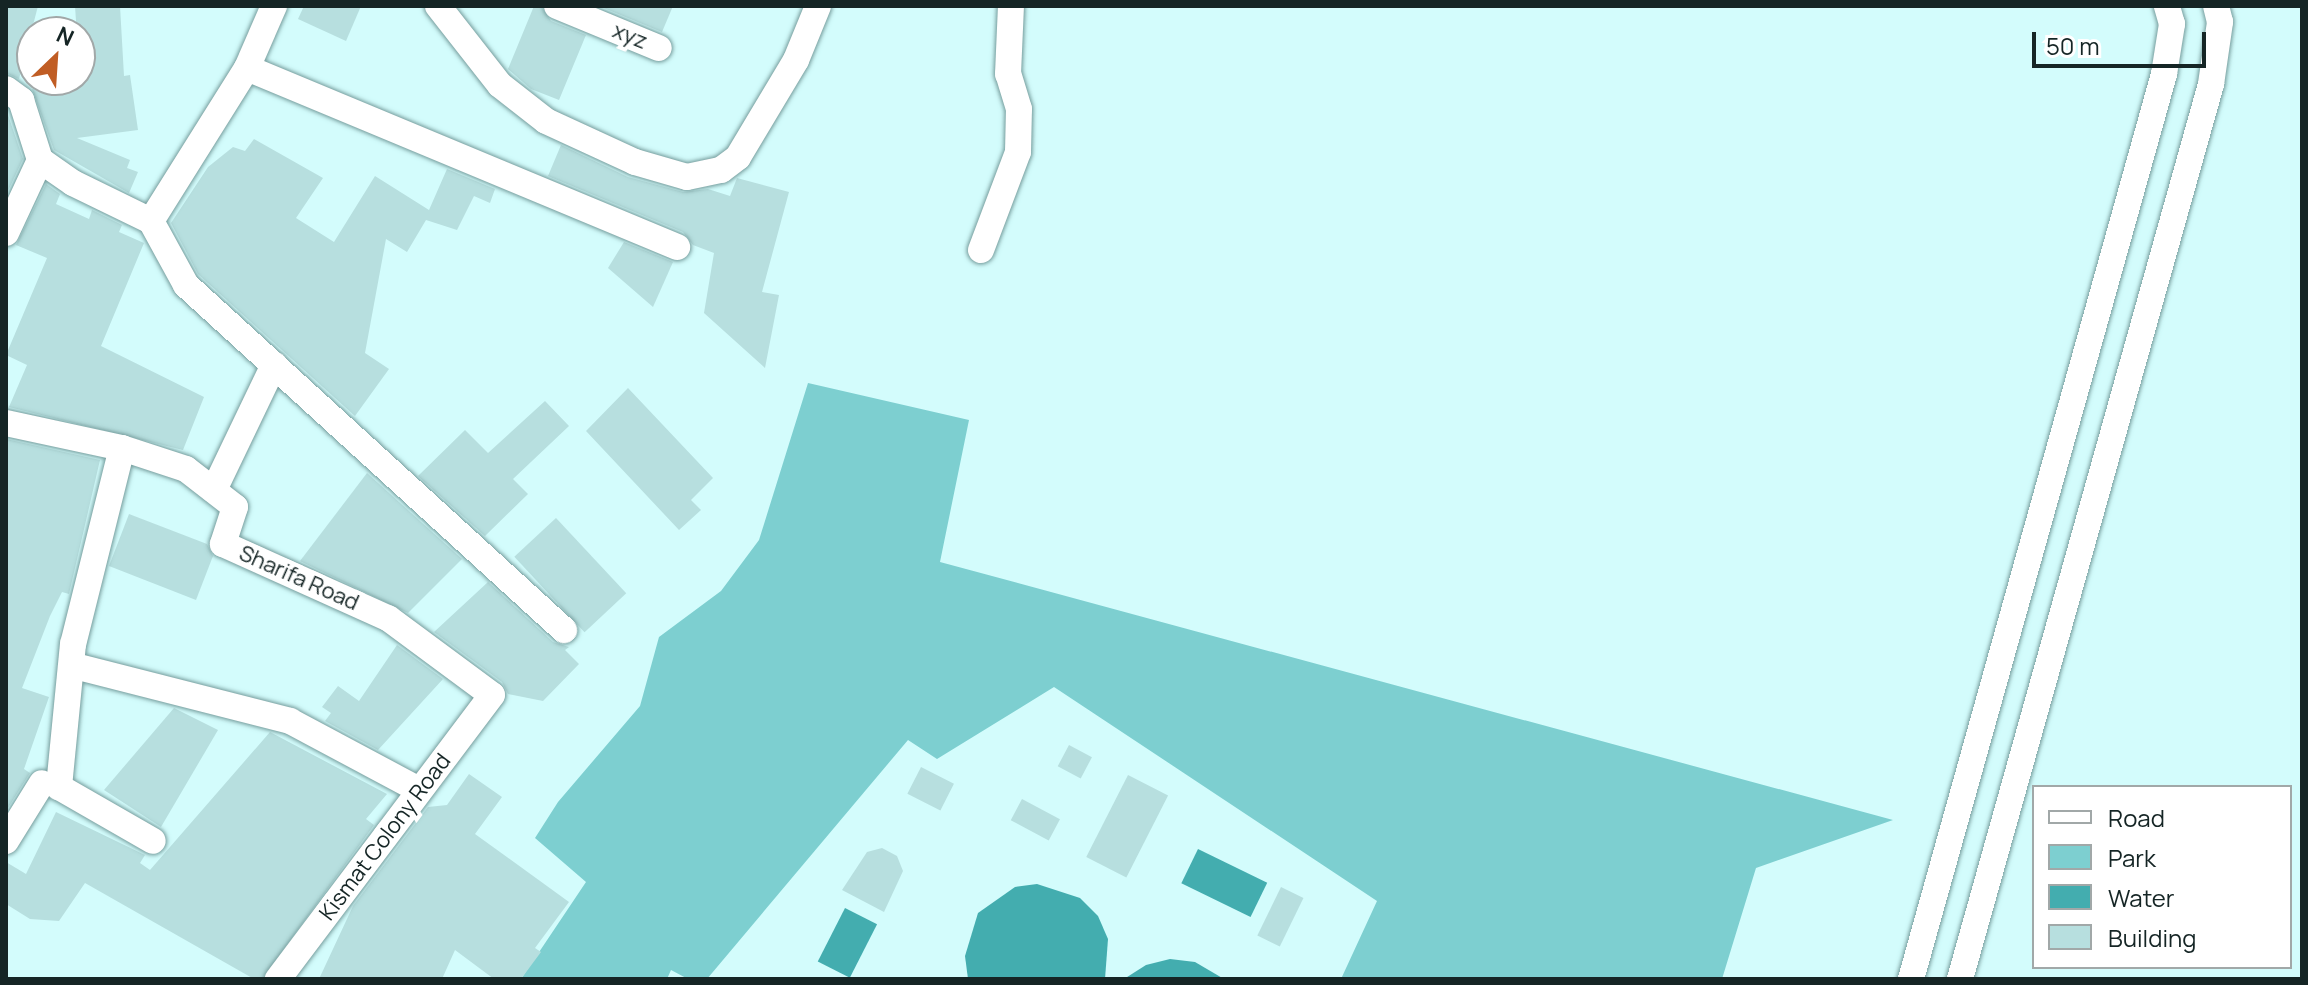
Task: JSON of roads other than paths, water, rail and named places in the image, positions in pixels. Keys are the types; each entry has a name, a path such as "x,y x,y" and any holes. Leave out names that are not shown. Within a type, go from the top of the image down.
{"street":[{"path":"151,221 247,68 274,6"},
{"path":"438,6 500,85 546,121 635,162 687,177 721,170 738,157 796,60 818,6"},
{"name":"xyz","path":"557,6 659,48"},
{"path":"981,250 1018,152 1019,109 1008,74 1011,6"},
{"path":"1911,979 2164,74 2172,24 2167,6"},
{"path":"1960,979 2211,84 2220,22 2216,6"},
{"path":"247,68 677,247"},
{"path":"6,89 21,100 40,160 73,183 151,221 186,285 564,630"},
{"path":"9,217 40,160"},
{"path":"214,490 274,365"},
{"name":"Sharifa Road","path":"6,423 122,448 176,464 235,507 223,544 388,618 492,695"},
{"path":"122,448 73,644 75,666 59,787 153,841"},
{"path":"75,666 290,721 419,790"},
{"name":"Kismat Colony Road","path":"278,979 492,695"},
{"path":"6,841 42,783"}],"water":[{"path":"1198,849 1267,883 1251,917 1181,883"},
{"path":"1037,884 1080,898 1098,916 1108,939 1105,979 968,979 965,956 978,913 1015,887"},
{"path":"845,908 877,924 850,978 818,961"},
{"path":"1170,959 1195,962 1224,979 1124,979 1146,965"}]}
